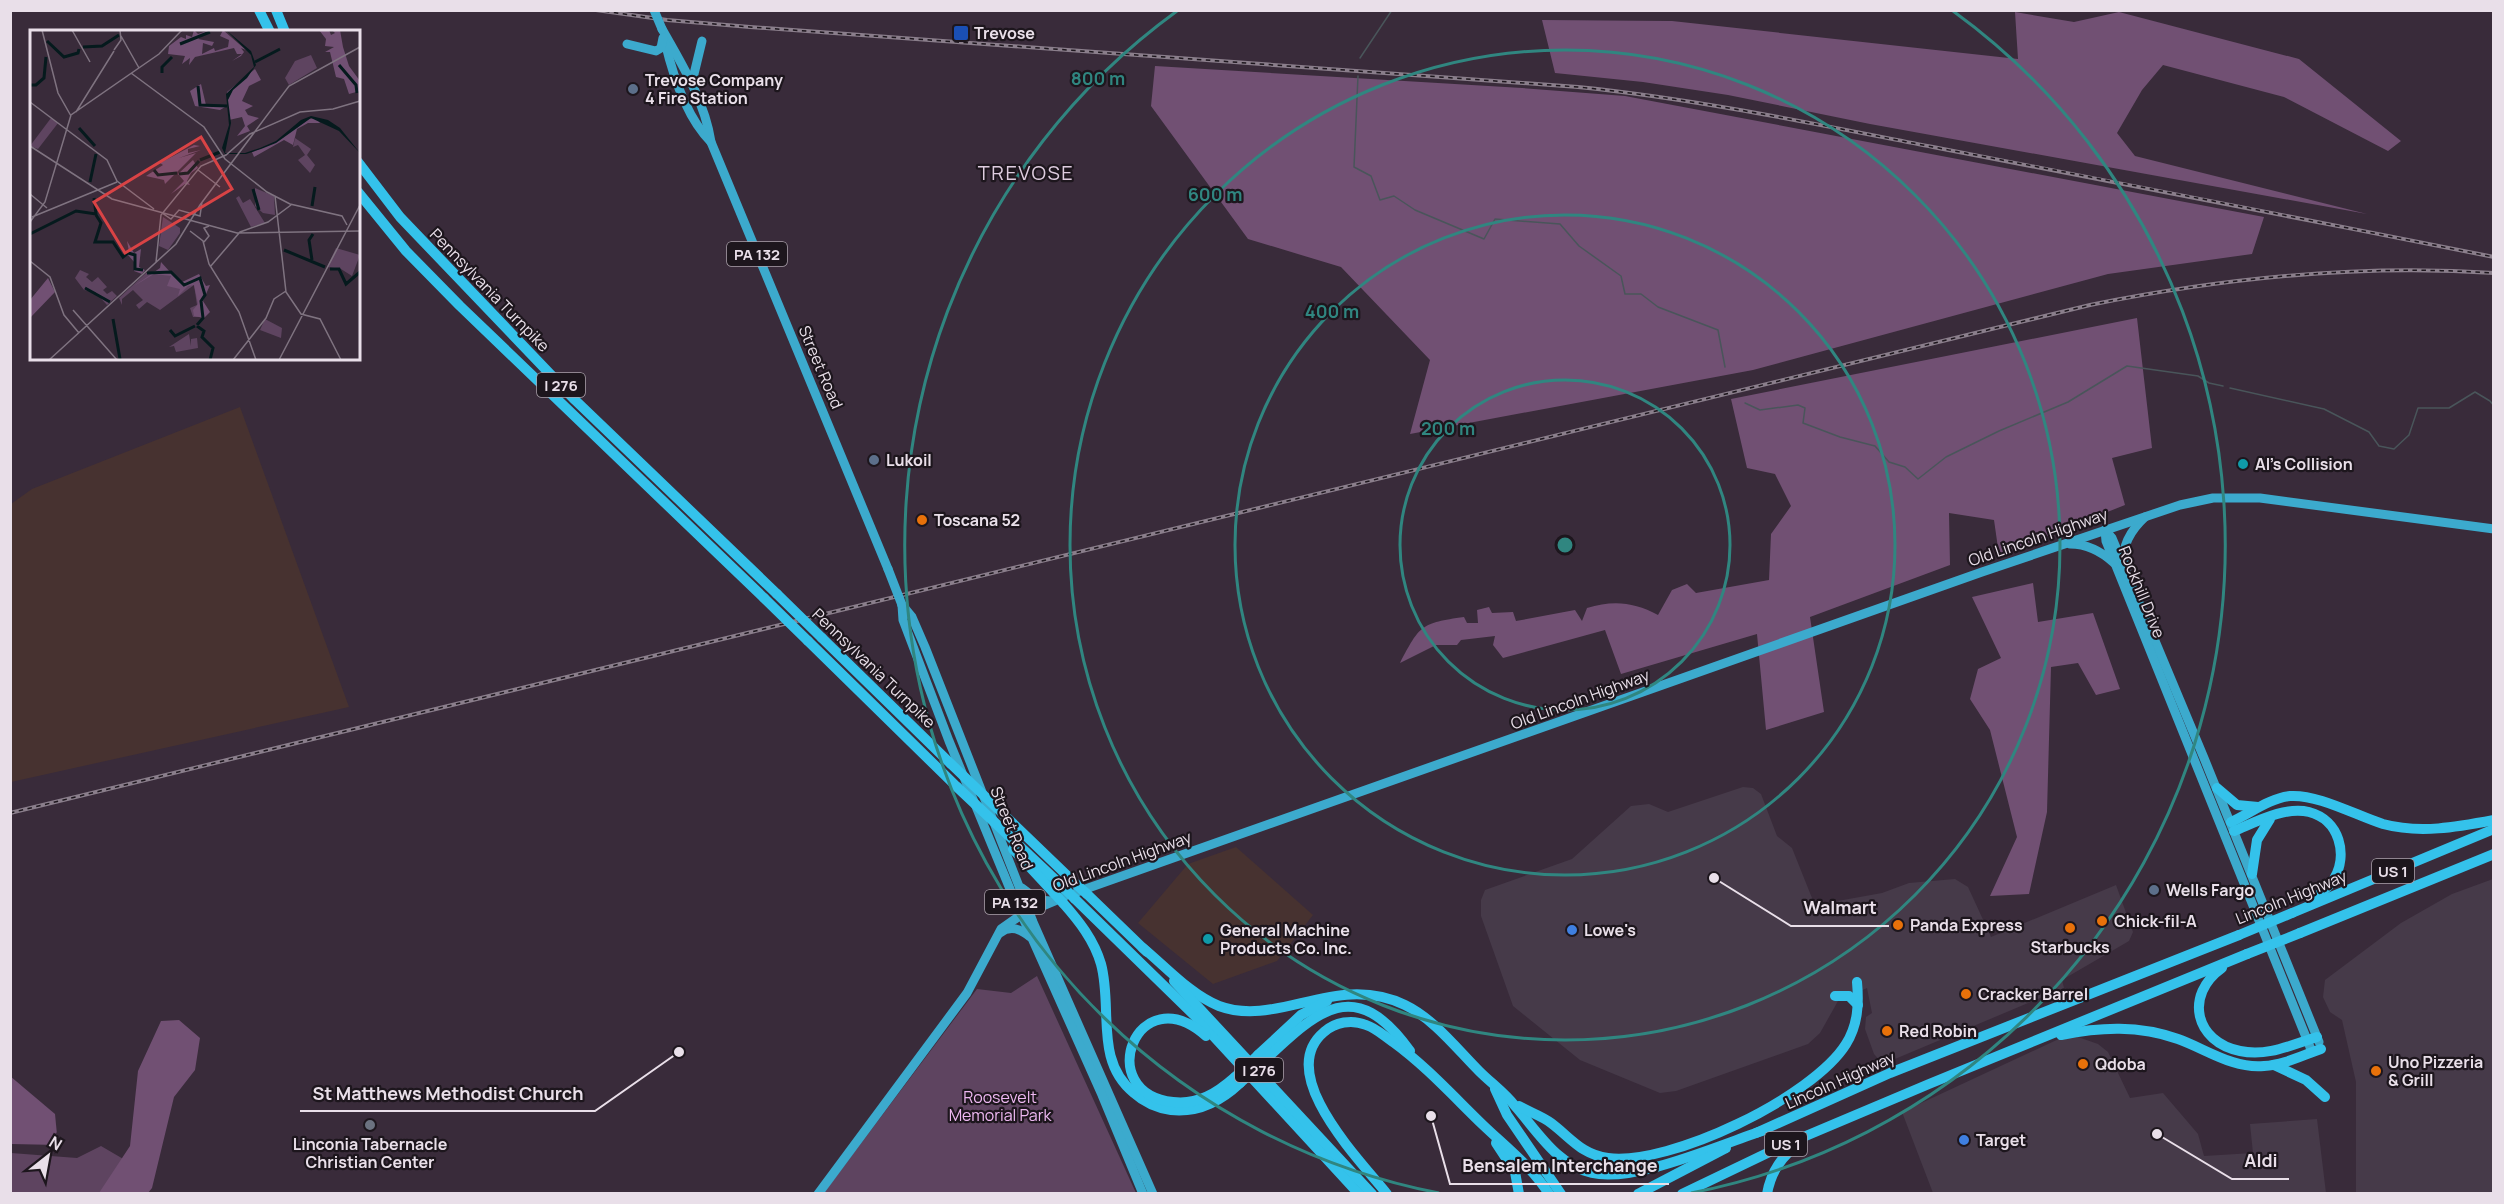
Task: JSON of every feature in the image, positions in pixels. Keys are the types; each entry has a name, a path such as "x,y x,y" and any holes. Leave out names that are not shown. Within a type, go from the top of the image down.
{"highway":[{"path":"260,10 269,30"},
{"path":"276,10 284,30"},
{"name":"Pennsylvania Turnpike","path":"360,165 400,217 575,400 1143,948 1372,1194"},
{"name":"Pennsylvania Turnpike","path":"360,194 406,251 460,306 986,814 1059,896"},
{"path":"2217,789 2237,805 2261,807"},
{"path":"2227,829 2261,807 2290,796 2303,797 2384,824 2415,830 2439,829 2493,820"},
{"path":"2227,829 2293,812 2316,815 2333,828 2340,844 2340,863 2333,881 2321,893 2292,913"},
{"path":"2252,874 2257,840 2271,818"},
{"name":"Lincoln Highway","path":"1638,1194 1762,1131 1890,1073 2239,935 2493,829"},
{"name":"US 1","path":"1683,1194 1782,1146 2493,854"},
{"path":"1059,896 1085,930 1098,957 1105,986 1109,1054 1119,1076 1129,1089 1158,1107 1184,1111 1201,1108 1217,1101 1301,1015 1341,995"},
{"name":"I 276","path":"1059,896 1075,899 1195,1016 1359,1194"},
{"path":"1143,948 1205,998 1233,1010 1265,1010 1341,995 1375,996 1410,1008 1426,1020 1514,1104 1548,1146 1561,1158 1585,1171 1604,1175 1644,1170 1762,1131"},
{"path":"2242,956 2211,977 2202,990 2197,1005 2205,1028 2214,1038 2238,1051 2261,1053 2287,1048 2312,1039"},
{"path":"1514,1104 1550,1123 1578,1148 1599,1157 1628,1159 1675,1148 1713,1135 1781,1100 1837,1055 1847,1043 1856,1022 1857,982"},
{"path":"1834,996 1849,996 1858,1005"},
{"path":"1261,1058 1314,1017 1328,1010 1345,1008 1361,1010 1382,1019 1398,1034 1415,1058"},
{"path":"1238,1080 1199,1100 1184,1102 1161,1099 1143,1090 1134,1079 1129,1065 1131,1045 1136,1035 1147,1024 1162,1018 1177,1018 1195,1027 1251,1076"},
{"path":"1387,1194 1338,1132 1319,1103 1310,1076 1309,1055 1317,1039 1337,1024 1352,1022 1373,1028 1415,1058 1540,1180 1549,1194"},
{"path":"2037,1040 2082,1030 2126,1028 2167,1035 2244,1065 2274,1065 2317,1050"},
{"path":"2274,1065 2306,1080 2325,1097"},
{"path":"1494,1086 1507,1115 1561,1194"},
{"path":"1767,1194 1771,1176 1785,1155 1800,1142 1845,1120"},
{"path":"1484,1125 1510,1163 1518,1181 1519,1194"}],"main road":[{"name":"Street Road","path":"654,10 708,124 711,142 888,569 902,605 903,620 932,697 1025,913 1153,1194"},
{"name":"Street Road","path":"662,29 676,77 698,129 711,142"},
{"path":"627,44 648,50 658,50 662,42 662,29"},
{"path":"695,93 694,74 702,41"},
{"name":"Old Lincoln Highway","path":"818,1194 967,993 1004,926 1059,896 1321,807 2149,514 2200,500 2247,498 2318,504 2493,529"},
{"path":"2065,544 2089,547 2120,566 2128,538 2149,514"},
{"name":"Rockhill Drive","path":"2105,530 2112,538 2120,566 2317,1050"},
{"name":"Rockhill Drive","path":"2120,566 2217,789 2227,829 2252,874 2312,1039"},
{"name":"Street Road","path":"902,605 912,617 925,648 1016,878 1033,941 1102,1095 1143,1194"},
{"path":"1016,878 1025,892 1032,897 1044,902 1059,896"},
{"path":"996,937 1003,930 1013,928 1023,932 1033,941"}],"shaded area":[{"path":"2015,12 2074,22 2119,12 2299,59 2401,141 2388,151 2284,97 2163,65 2142,90 2117,133 2135,156 2367,214 1870,124 1728,95 1643,82 1555,73 1542,20 1672,21 2018,59"},
{"path":"1155,66 1625,96 2264,217 2252,254 2108,274 1753,370 1410,434 1430,360 1341,267 1248,239 1151,106"},
{"path":"2137,318 2152,448 2112,458 2125,505 1999,555 1994,520 1949,513 1950,565 1810,617 1824,712 1766,730 1757,634 1621,674 1605,630 1503,658 1493,645 1495,636 1461,640 1457,645 1436,645 1400,663 1412,641 1423,628 1439,621 1464,617 1467,623 1478,623 1477,610 1489,607 1492,613 1513,612 1516,621 1575,610 1582,621 1587,608 1615,603 1640,607 1658,615 1672,590 1687,584 1696,593 1769,580 1771,534 1791,506 1775,474 1747,468 1731,399"},
{"path":"240,407 349,707 11,782 11,504 32,489"},
{"path":"2033,583 2038,622 2093,613 2120,689 2096,695 2078,663 2051,667 2047,812 2029,894 1990,896 2017,837 1990,730 1970,699 1978,669 2001,658 1972,597"},
{"path":"1743,787 1753,788 1761,794 1777,836 1792,848 1814,903 1821,904 1882,893 1909,883 1955,879 1968,887 1991,937 2116,885 2133,932 2129,941 2062,980 2064,988 1883,1064 1874,1054 1865,1029 1866,1017 1872,1013 1867,988 1838,1001 1820,1033 1808,1044 1676,1091 1660,1093 1580,1060 1513,1006 1481,916 1481,900 1485,890 1572,859 1631,806 1649,804 1668,812"},
{"path":"1236,847 1313,915 1277,961 1213,984 1138,923 1188,864"},
{"path":"2493,879 2493,1193 2356,1193 2356,1082 2342,1020 2330,1012 2323,997 2325,980 2401,923 2452,894"},
{"path":"179,1020 200,1038 195,1070 174,1097 152,1188 148,1193 99,1193 130,1146 138,1071 161,1021"},
{"path":"2075,1036 2098,1044 2108,1052 2130,1098 2163,1093 2198,1134 2204,1156 2253,1153 2250,1124 2317,1119 2326,1193 1933,1193 1902,1112 2061,1038"},
{"path":"10,1076 55,1114 58,1145 11,1144"}],"green space":[{"name":"Roosevelt Memorial Park","path":"1037,976 1136,1193 823,1194 977,989 1011,993"},
{"path":"101,1146 125,1160 100,1193 11,1193 11,1153 77,1158"}],"waterway":[{"path":"10,15 12,10"},
{"path":"1360,58 1392,10"},
{"path":"1358,76 1354,167 1371,176 1380,200 1394,196 1415,210 1484,239 1495,219 1560,224 1579,246 1621,276 1625,294 1641,294 1658,307 1718,330 1725,367"},
{"path":"1745,403 1760,410 1798,405 1805,408 1803,423 1840,437 1875,446 1889,462 1905,467 1918,479 1946,457 1999,431 2068,402 2127,366 2198,376 2209,383 2223,386"},
{"path":"2230,388 2324,409 2369,432 2379,446 2394,449 2409,435 2418,408 2449,408 2475,392 2494,406"}],"railway":[{"path":"596,10 667,20 750,27 1623,92 1800,121 2494,257"},
{"path":"10,813 2090,305 2190,287 2341,272 2392,270 2494,273"}],"place":[{"name":"Trevose","path":"961,33"},
{"name":"Trevose Company 4 Fire Station","path":"633,89"},
{"name":"Lukoil","path":"874,460"},
{"name":"Al's Collision","path":"2243,464"},
{"name":"Toscana 52","path":"922,520"},
{"name":"Walmart","path":"1714,878"},
{"name":"Wells Fargo","path":"2154,890"},
{"name":"Chick-fil-A","path":"2102,921"},
{"name":"Panda Express","path":"1898,925"},
{"name":"Starbucks","path":"2070,928"},
{"name":"Lowe's","path":"1572,930"},
{"name":"General Machine Products Co. Inc.","path":"1208,939"},
{"name":"Cracker Barrel","path":"1966,994"},
{"name":"Red Robin","path":"1887,1031"},
{"name":"St Matthews Methodist Church","path":"679,1052"},
{"name":"Qdoba","path":"2083,1064"},
{"name":"Uno Pizzeria & Grill","path":"2376,1071"},
{"name":"Bensalem Interchange","path":"1431,1116"},
{"name":"Linconia Tabernacle Christian Center","path":"370,1125"},
{"name":"Aldi","path":"2157,1134"},
{"name":"Target","path":"1964,1140"}],"district":[{"name":"TREVOSE","path":"1026,172"}]}
